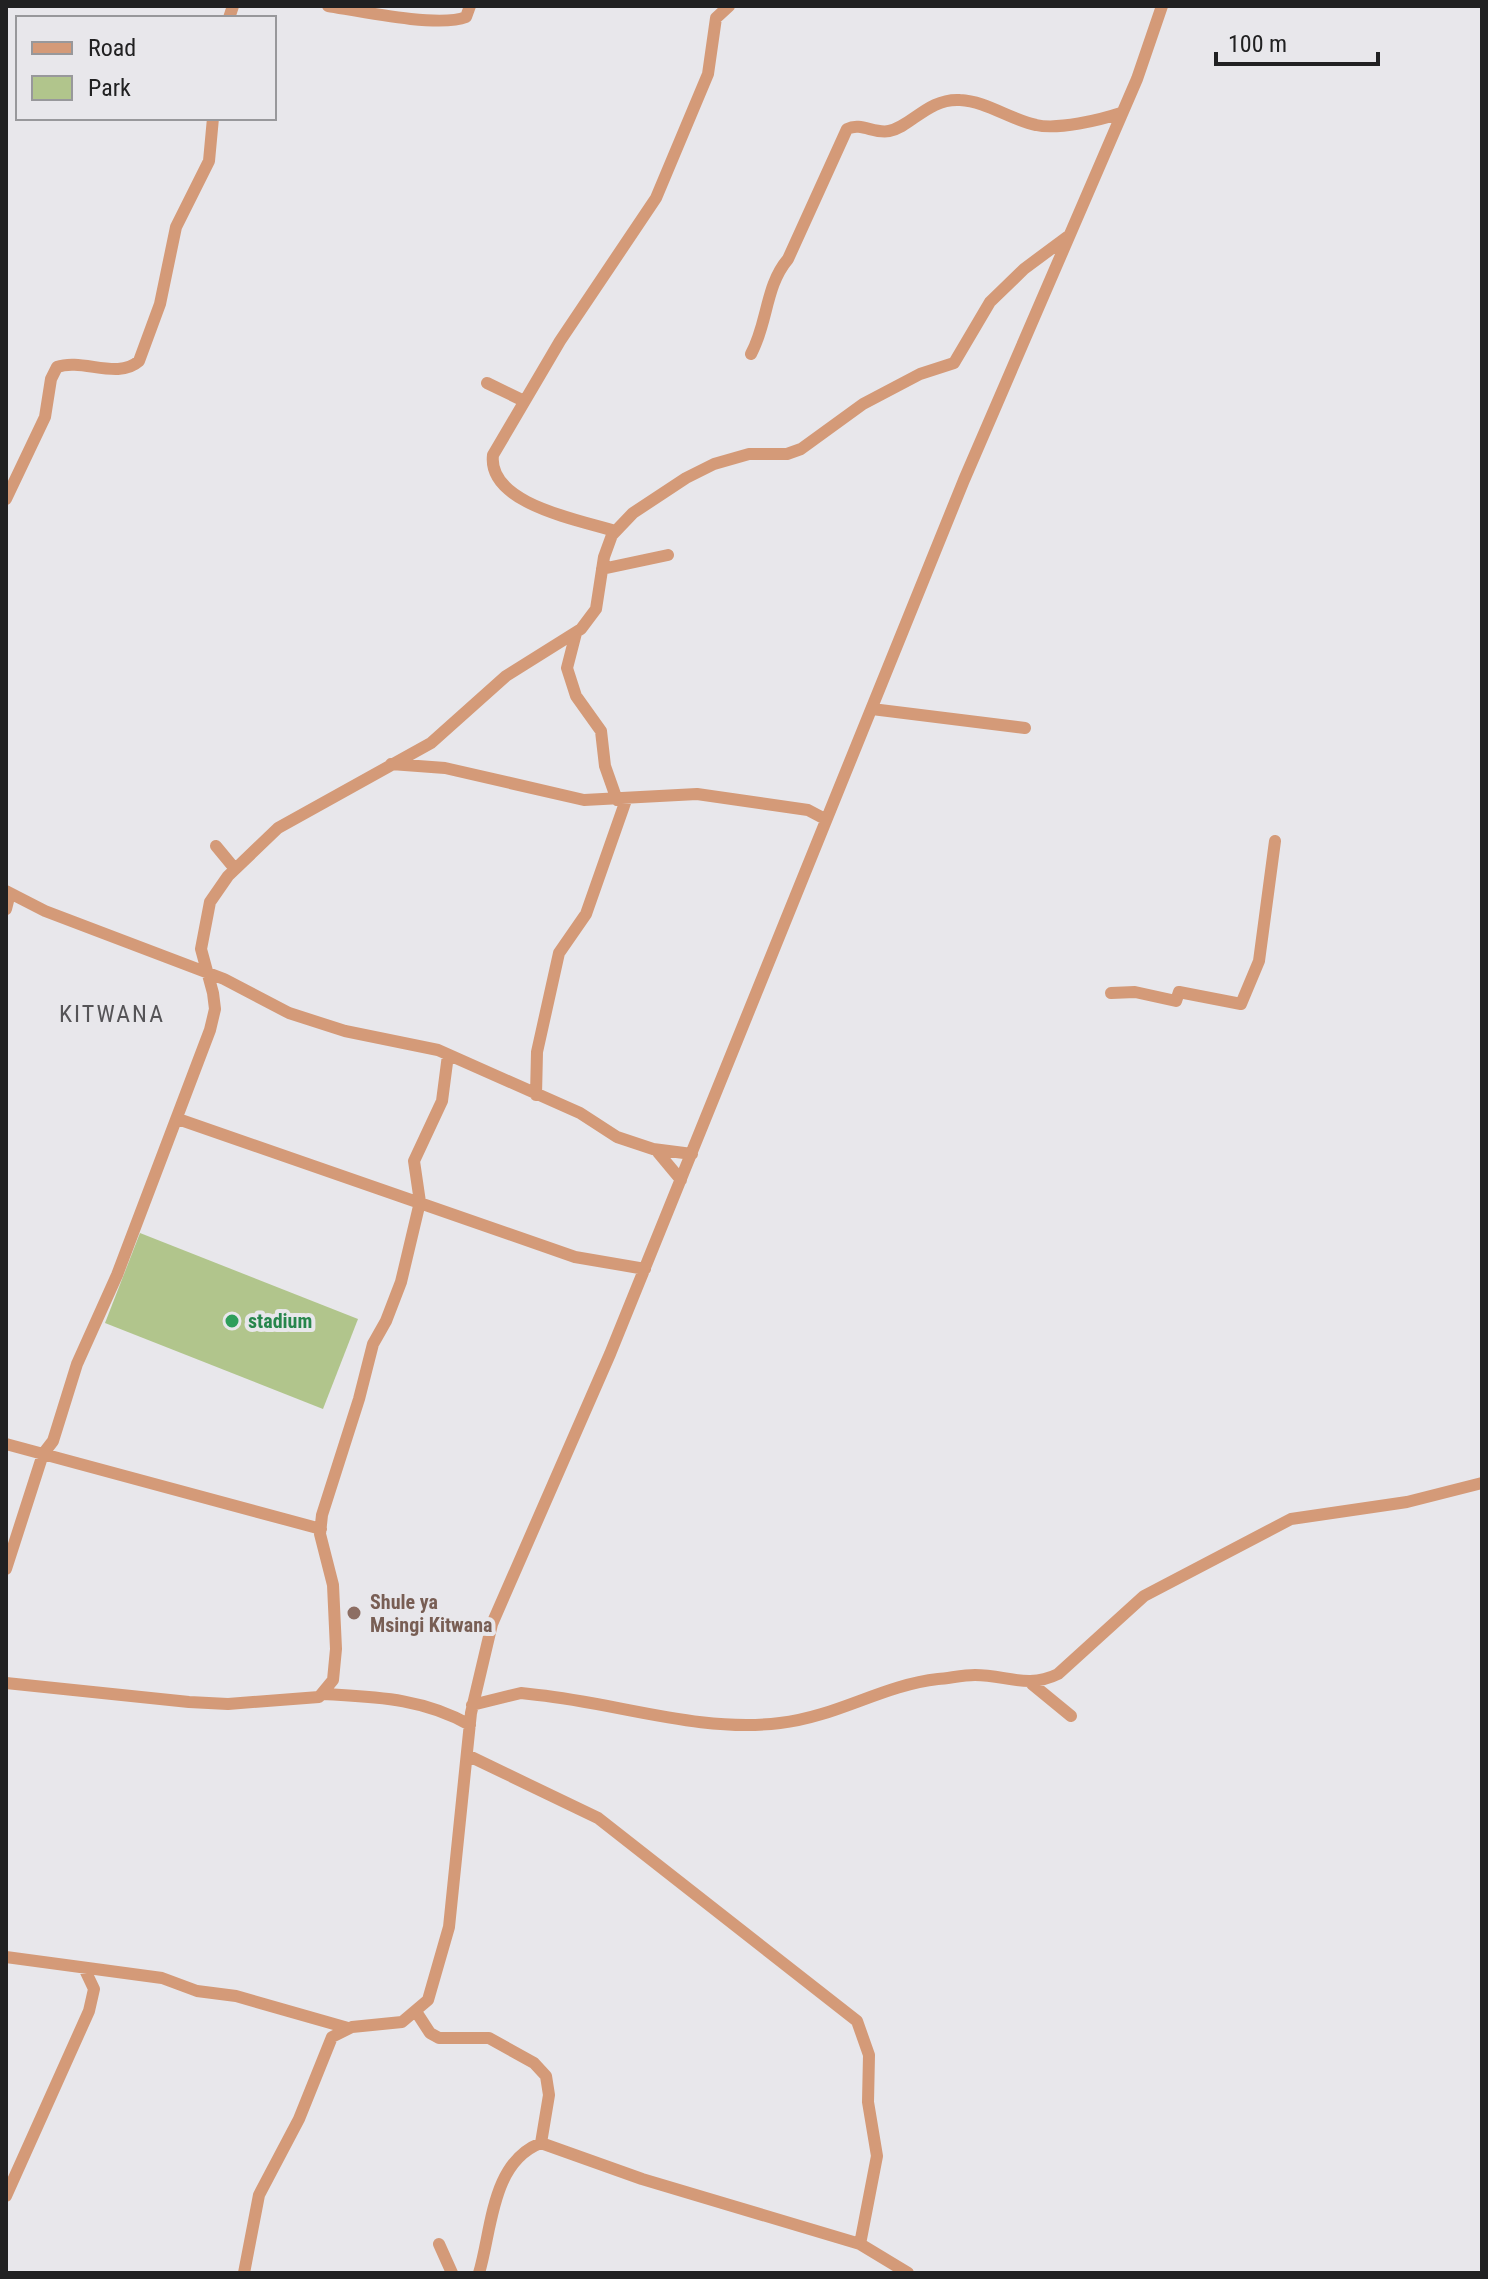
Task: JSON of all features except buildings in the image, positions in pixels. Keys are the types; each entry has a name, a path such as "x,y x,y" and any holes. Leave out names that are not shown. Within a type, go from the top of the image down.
{"street":[{"path":"328,6 417,18 458,20 466,17 470,6"},
{"path":"615,531 546,511 502,486 493,475 493,455 560,341 656,198 708,74 716,18 729,6"},
{"path":"244,2273 265,2182 299,2119 325,2049 336,2034 348,2028 402,2022 417,2013 434,1985 449,1927 472,1705 492,1624 645,1269 825,819 1121,113 1162,6"},
{"path":"751,354 763,330 774,277 788,259 847,129 855,126 875,132 892,131 917,113 957,100 1038,126 1098,121 1121,113"},
{"path":"6,499 45,417 51,379 57,367 69,363 125,368 139,361 162,297 176,227 207,168 213,120"},
{"path":"7,1561 43,1454 53,1441 77,1364 117,1275 145,1194 178,1119 215,1009 201,949 206,917 214,895 235,869 294,817 431,743 499,682 590,621 596,609 602,569 615,531 633,513 686,478 749,454 787,454 801,449 863,404 920,374 954,363 964,349 978,316 990,302 1024,269 1067,237"},
{"path":"487,383 524,401"},
{"path":"602,569 668,555"},
{"path":"536,1095 537,1052 556,961 565,941 586,914 621,800 605,766 601,731 576,696 567,668 576,633"},
{"path":"872,709 1025,728"},
{"path":"391,764 445,768 562,797 621,800 697,794 808,810 825,819"},
{"path":"1111,993 1135,992 1176,1001 1179,992 1204,994 1241,1004 1259,961 1275,841"},
{"path":"216,846 235,869"},
{"path":"6,909 8,892 45,911 245,989 289,1013 328,1026 417,1043 580,1113 617,1137 656,1150 692,1154"},
{"path":"324,1694 333,1680 336,1618 321,1529 373,1344 401,1282 420,1202 414,1161 442,1101 448,1055"},
{"path":"178,1119 575,1257 645,1269"},
{"path":"656,1150 681,1180"},
{"path":"6,1444 321,1529"},
{"path":"472,1705 521,1693 651,1714 760,1724 816,1714 859,1702 891,1687 926,1680 975,1675 1032,1684 1058,1674 1144,1596 1291,1519 1407,1502 1482,1483"},
{"path":"6,1683 204,1703 306,1700 324,1694 361,1694 438,1708 470,1725"},
{"path":"1032,1684 1071,1716"},
{"path":"467,1755 608,1825 857,2021 869,2055 868,2102 877,2156 860,2244"},
{"path":"6,1957 162,1978 197,1991 236,1996 348,2028"},
{"path":"6,2196 89,2011 94,1989 85,1970"},
{"path":"417,2013 430,2033 439,2038 489,2038 534,2063 546,2076 549,2095 541,2143 522,2155 501,2183 479,2273"},
{"path":"541,2143 642,2179 782,2218 860,2244 908,2273"},
{"path":"439,2244 452,2273"}],"green space":[{"name":"stadium","path":"140,1233 358,1319 323,1409 105,1323"}],"place":[{"name":"stadium","path":"232,1321"},
{"name":"Shule ya Msingi Kitwana","path":"354,1613"}],"district":[{"name":"KITWANA","path":"112,1014"}]}
